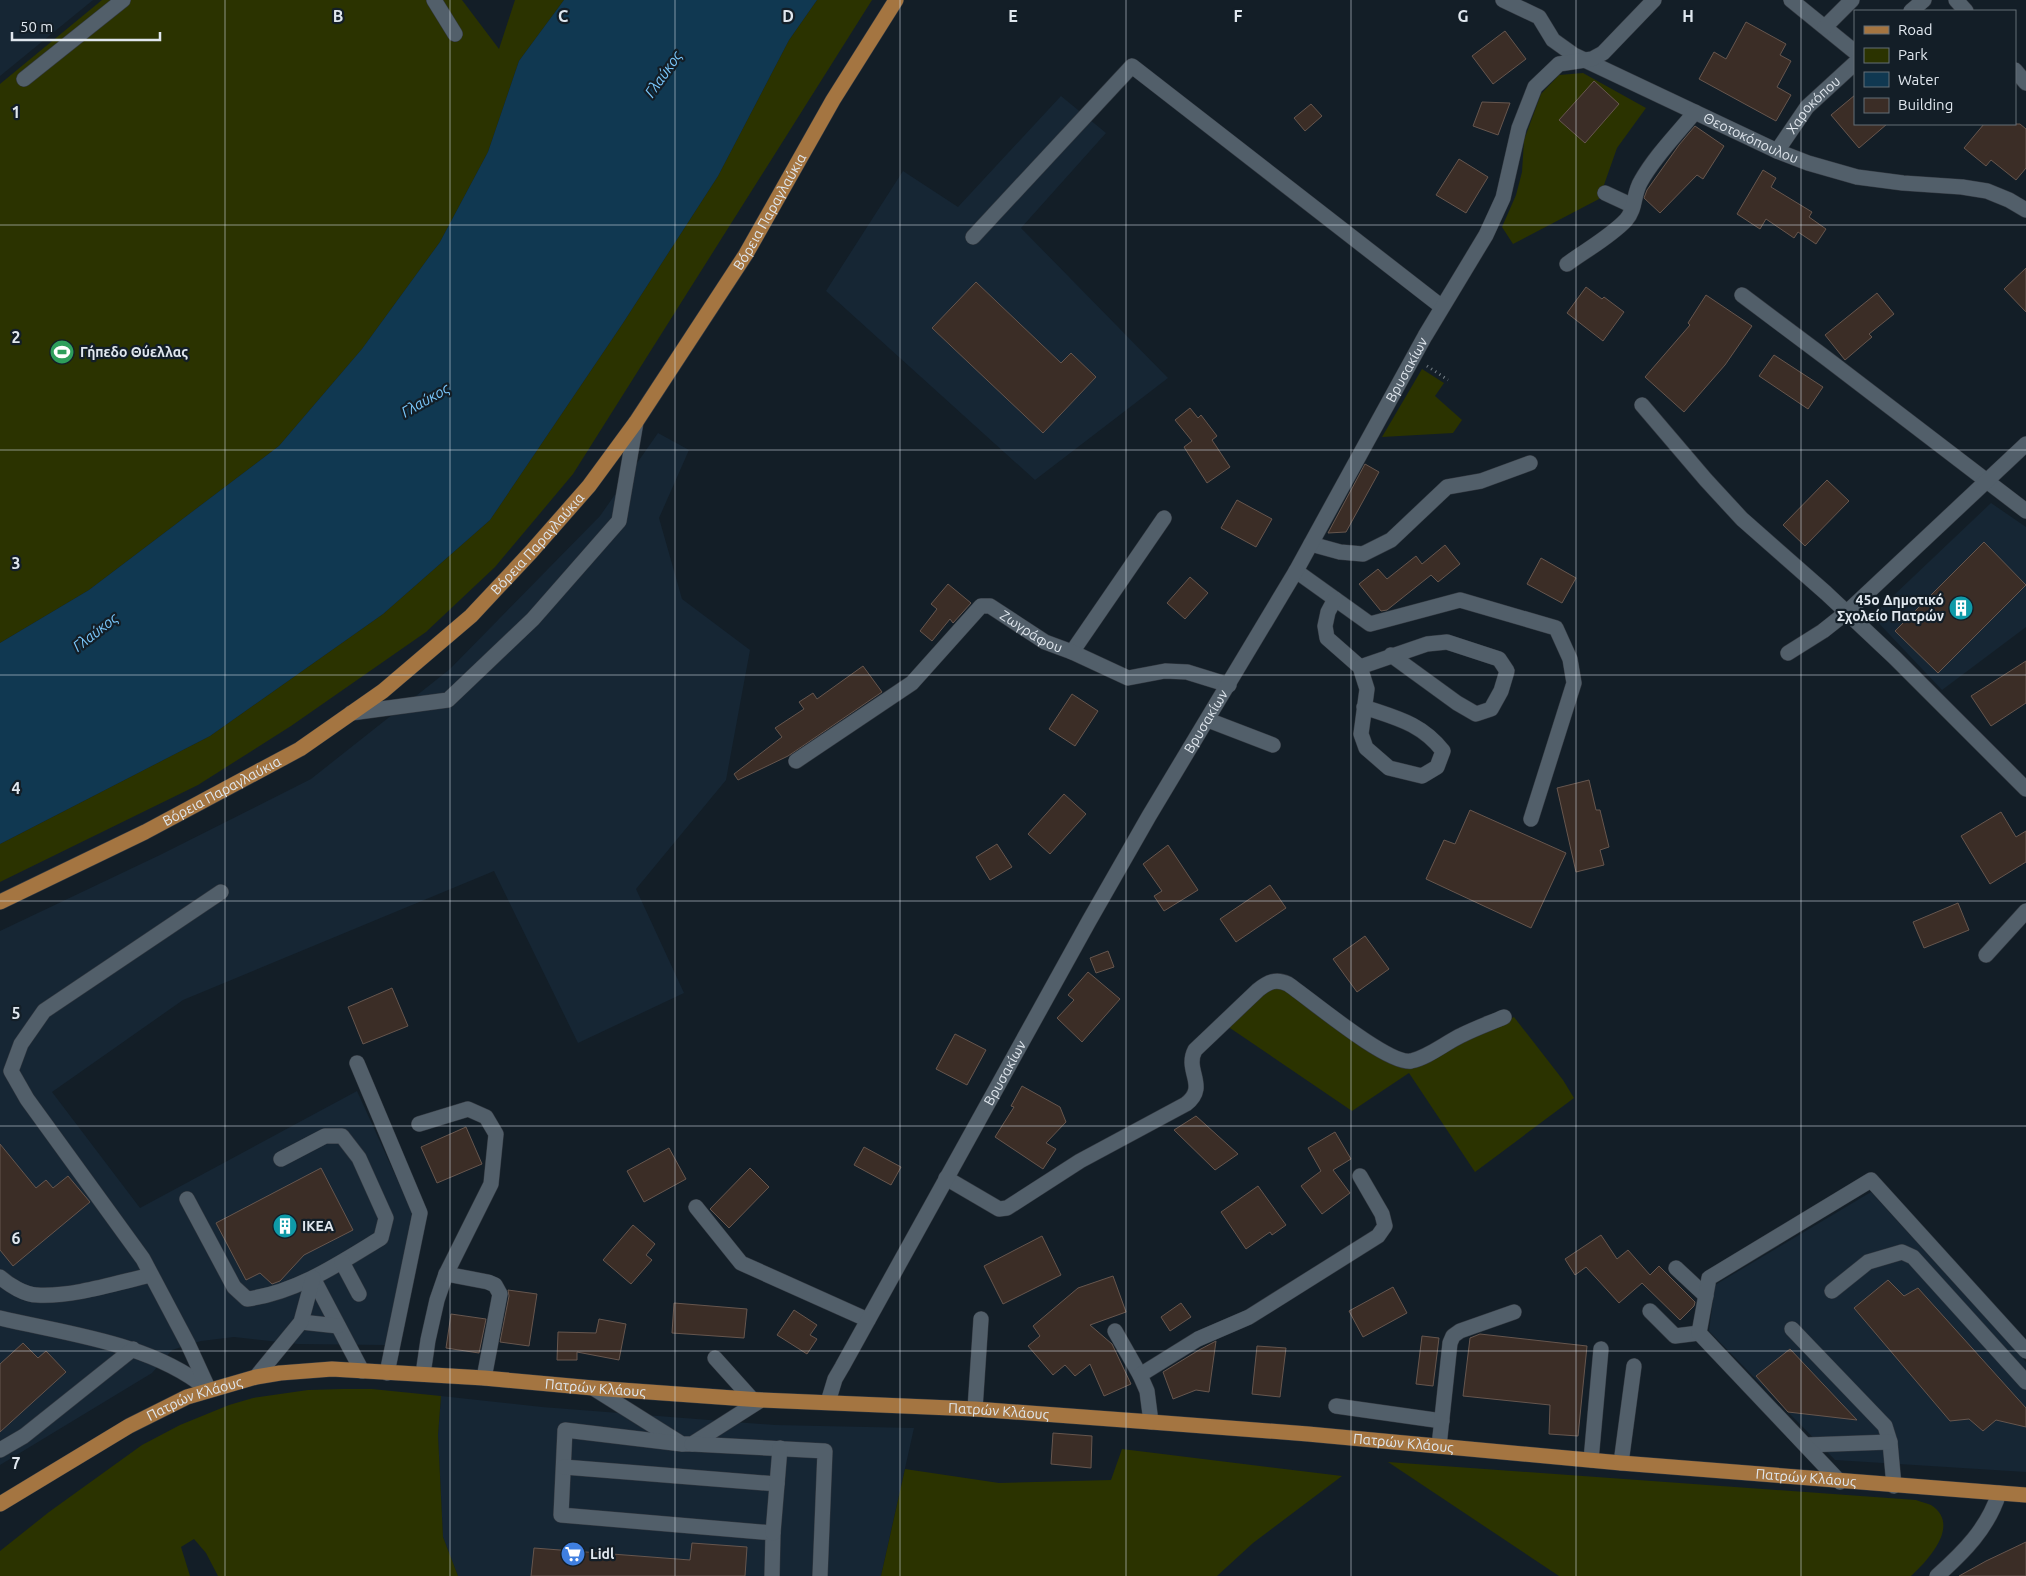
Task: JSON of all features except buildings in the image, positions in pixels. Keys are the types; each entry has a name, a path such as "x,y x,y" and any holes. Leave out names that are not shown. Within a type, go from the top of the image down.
{"main road":[{"name":"Βόρεια Παραγλαύκια","path":"0,902 144,832 300,749 383,690 471,616 532,552 589,486 636,422 746,254 832,100 896,0"},
{"name":"Πατρών Κλάους","path":"0,1504 129,1426 175,1403 209,1390 256,1377 280,1372 317,1369 484,1378 594,1388 756,1399 975,1409 1440,1446 1840,1482 2026,1495"}],"street":[{"path":"24,79 123,0"},
{"path":"434,0 455,34"},
{"name":"Θεοτοκόπουλου","path":"1503,0 1539,17 1553,40 1584,60 1777,151 1808,163 1857,177 1903,183 1962,187 1987,192 2009,200 2026,210"},
{"name":"Βρυσακίων","path":"828,1402 835,1379 1094,913 1296,571 1442,307 1470,263 1498,212 1508,183 1519,128 1535,86 1555,66 1564,62 1596,58 1603,54 1654,0"},
{"path":"1791,0 1854,51"},
{"path":"1825,27 1852,0"},
{"path":"1912,10 1924,0"},
{"path":"1956,0 1965,10"},
{"name":"Χαροκόπου","path":"1777,151 1807,107 1854,64"},
{"path":"973,237 1132,66 1442,307"},
{"path":"2016,71 2026,83"},
{"path":"1567,264 1616,229 1629,216 1637,188 1645,174 1695,112"},
{"path":"1605,193 1633,206"},
{"path":"1742,296 2026,511"},
{"path":"1642,405 1742,519 1847,612 2026,789"},
{"path":"352,713 448,700 532,619 619,521 636,422"},
{"path":"1788,652 1823,631 1847,612 2026,444"},
{"path":"1311,544 1340,552 1363,554 1391,540 1447,487 1481,481 1530,463"},
{"path":"1072,652 1164,518"},
{"path":"1296,571 1370,624 1460,600 1556,628 1570,659 1574,683 1531,818"},
{"path":"1335,599 1328,612 1325,626 1327,638 1360,667 1367,689 1364,707 1361,734 1366,748 1389,768 1422,776 1437,767 1443,751 1431,737 1410,722 1364,707"},
{"name":"Ζωγράφου","path":"796,761 912,683 981,606 990,606 1045,642 1072,652 1128,678 1165,671 1187,672 1229,685"},
{"path":"1360,667 1391,655 1427,644 1447,642 1499,659 1507,671 1501,691 1491,709 1476,714 1457,703 1391,655"},
{"path":"1208,720 1273,745"},
{"path":"209,1390 188,1344 143,1259 27,1099 5,1074 20,1044 44,1011 221,892"},
{"path":"1986,956 2026,912"},
{"path":"946,1178 999,1209 1007,1208 1080,1161 1186,1104 1192,1099 1197,1089 1191,1062 1195,1050 1258,990 1270,982 1280,981 1288,984 1372,1044 1397,1059 1404,1061 1420,1058 1462,1035 1504,1017"},
{"path":"357,1063 420,1213 387,1372"},
{"path":"418,1124 468,1109 486,1117 496,1134 491,1184 446,1274 437,1300 423,1374"},
{"path":"187,1199 234,1287 247,1299 266,1297 312,1278 381,1238 386,1218 358,1158 342,1136 325,1136 281,1159"},
{"path":"1140,1375 1198,1339 1249,1316 1378,1236 1385,1226 1382,1214 1360,1176"},
{"path":"1699,1333 1708,1278 1871,1180 2026,1351"},
{"path":"696,1207 741,1263 868,1320"},
{"path":"1832,1291 1868,1262 1902,1252 1913,1257 2026,1382"},
{"path":"342,1262 359,1294"},
{"path":"1676,1268 1706,1296"},
{"path":"446,1274 488,1282 494,1285 500,1294 484,1378"},
{"path":"0,1277 8,1284 35,1296 67,1293 151,1275"},
{"path":"256,1377 301,1322 312,1278"},
{"path":"312,1278 362,1371"},
{"path":"1650,1311 1675,1336 1699,1333"},
{"path":"1440,1446 1450,1344 1453,1336 1460,1331 1514,1312"},
{"path":"0,1318 133,1349 180,1370 209,1390"},
{"path":"975,1409 981,1320"},
{"path":"301,1322 338,1326"},
{"path":"1792,1329 1885,1426 1890,1442 1894,1486"},
{"path":"1115,1331 1147,1391 1151,1422"},
{"path":"1699,1333 1840,1482"},
{"path":"0,1450 24,1436 133,1349"},
{"path":"1591,1460 1601,1349"},
{"path":"687,1444 756,1399 715,1358"},
{"path":"1621,1463 1634,1366"},
{"path":"594,1388 687,1444"},
{"path":"1336,1406 1442,1421"},
{"path":"773,1533 561,1515 565,1430 687,1444 825,1451 820,1576"},
{"path":"1806,1445 1890,1442"},
{"path":"772,1576 773,1533 780,1448"},
{"path":"564,1467 777,1484"},
{"path":"1937,1576 1965,1550 1984,1527 1995,1507 1999,1493"}],"path":[{"path":"1414,357 1448,380"}],"shaded area":[{"path":"0,0 93,0 0,76"},
{"path":"1061,96 1106,133 1021,228 1168,378 1035,480 826,291 903,171 958,207"},
{"path":"658,433 689,450 659,518 682,599 750,650 726,780 636,889 684,993 578,1043 494,871 183,1000 52,1092 140,1208 357,1091 412,1212 386,1345 298,1344 234,1337 201,1341 172,1350 152,1373 0,1465 0,931 162,854 311,779 450,669 600,516"},
{"path":"1991,503 2026,527 2026,627 1942,690 1872,616"},
{"path":"1871,1192 2026,1362 2026,1472 1835,1460 1709,1331 1715,1285"},
{"path":"441,1396 542,1407 775,1425 914,1428 881,1576 458,1576 443,1537 438,1435"}],"green space":[{"path":"102,0 462,0 499,49 515,0 564,0 519,61 488,152 440,242 362,349 279,446 89,590 0,643 0,84"},
{"path":"817,0 872,0 573,474 495,567 426,632 291,726 198,785 0,882 0,844 210,736 383,614 490,520 623,323 718,176 789,40"},
{"path":"1583,73 1646,108 1617,148 1599,199 1513,244 1502,227 1516,195 1522,172 1524,140 1541,94 1559,75"},
{"path":"1422,369 1444,383 1435,396 1462,420 1453,433 1382,437"},
{"path":"1280,984 1408,1067 1514,1017 1563,1080 1574,1098 1475,1172 1409,1073 1352,1111 1227,1026 1265,988"},
{"path":"372,1389 441,1396 438,1435 443,1537 458,1576 218,1576 206,1553 194,1539 181,1547 190,1576 0,1576 0,1551 49,1512 142,1445 180,1425 229,1405 253,1398 308,1390"},
{"path":"1122,1449 1342,1476 1253,1543 1217,1576 881,1576 905,1469 999,1483 1111,1480"},
{"path":"1388,1462 1916,1500 1931,1505 1940,1513 1943,1522 1943,1532 1933,1552 1911,1576 1559,1576"}],"water":[{"name":"Γλαύκος","path":"564,0 817,0 789,40 718,176 623,323 490,520 383,614 210,736 0,844 0,643 89,590 279,446 362,349 440,242 488,152 519,61"}],"place":[{"name":"Γήπεδο Θύελλας","path":"62,352"},
{"name":"45ο Δημοτικό Σχολείο Πατρών","path":"1961,608"},
{"name":"IKEA","path":"285,1226"},
{"name":"Lidl","path":"573,1554"}]}
